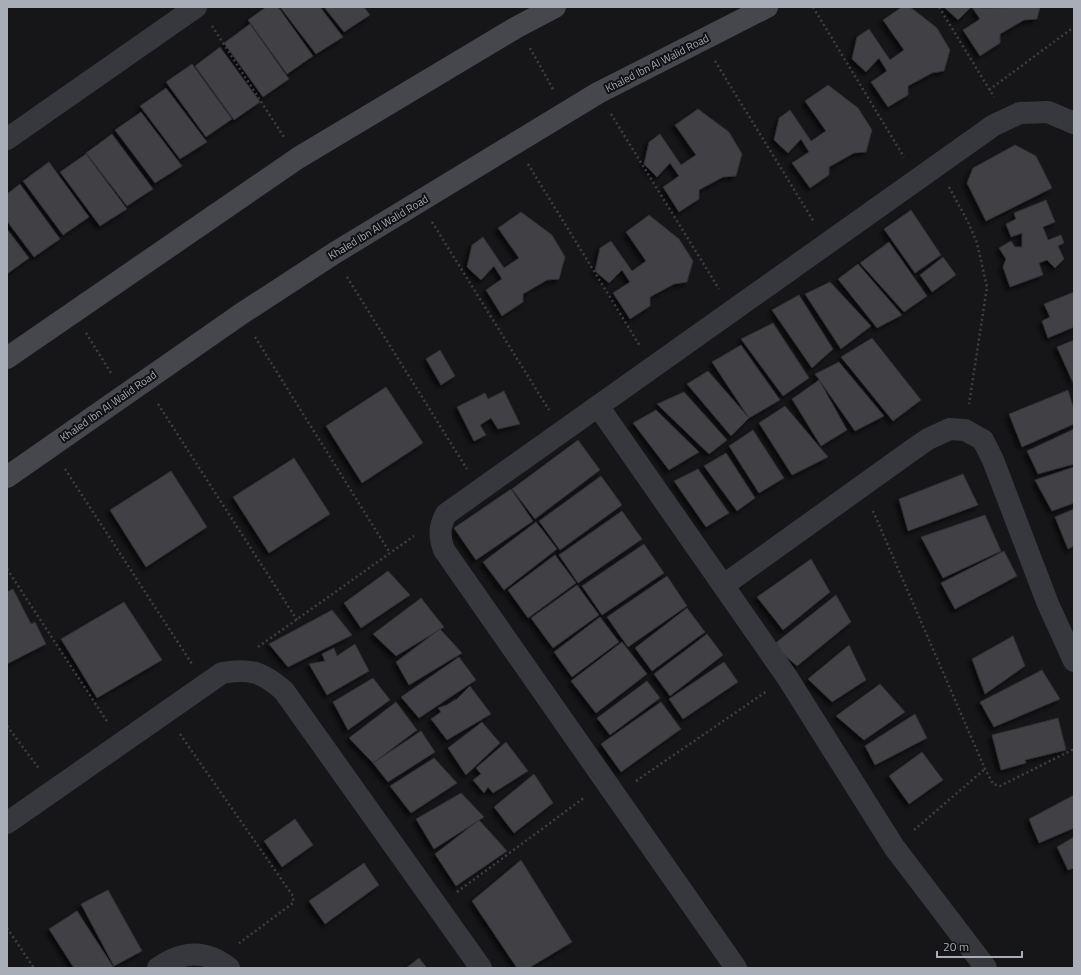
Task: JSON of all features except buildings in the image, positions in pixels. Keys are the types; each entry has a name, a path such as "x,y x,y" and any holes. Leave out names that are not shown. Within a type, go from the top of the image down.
{"street":[{"path":"7,358 298,158 517,27 555,7"},
{"name":"Khaled Ibn Al Walid Road","path":"7,477 241,314 333,254 598,93 767,7"},
{"path":"7,140 202,14"},
{"path":"736,968 444,550 440,538 440,525 446,514 994,125 1020,113 1048,112 1074,123"},
{"path":"598,406 787,677 894,847 986,968"},
{"path":"724,585 862,484 928,439 950,429 965,430 982,440 993,460 1048,604 1074,661"},
{"path":"7,822 214,678 239,670 256,672 272,680 284,691 482,968"},
{"path":"158,968 169,960 185,954 202,954 223,964"}],"path":[{"path":"813,7 917,180"},
{"path":"939,7 1007,119"},
{"path":"202,14 298,158"},
{"path":"517,27 567,112"},
{"path":"989,90 1074,27"},
{"path":"702,40 827,244"},
{"path":"598,93 732,311"},
{"path":"515,143 653,367"},
{"path":"935,167 954,193 968,222 977,243 987,287 965,430"},
{"path":"419,202 562,431"},
{"path":"333,254 480,490"},
{"path":"73,313 125,394"},
{"path":"241,314 390,553"},
{"path":"144,381 297,620"},
{"path":"50,446 214,678 446,514"},
{"path":"862,484 985,769 993,784 1000,786 1074,750"},
{"path":"7,569 121,743"},
{"path":"438,907 610,789 787,677"},
{"path":"164,712 293,896 293,903 223,964"},
{"path":"7,726 54,789"},
{"path":"894,847 985,769"},
{"path":"7,928 34,968"}]}
